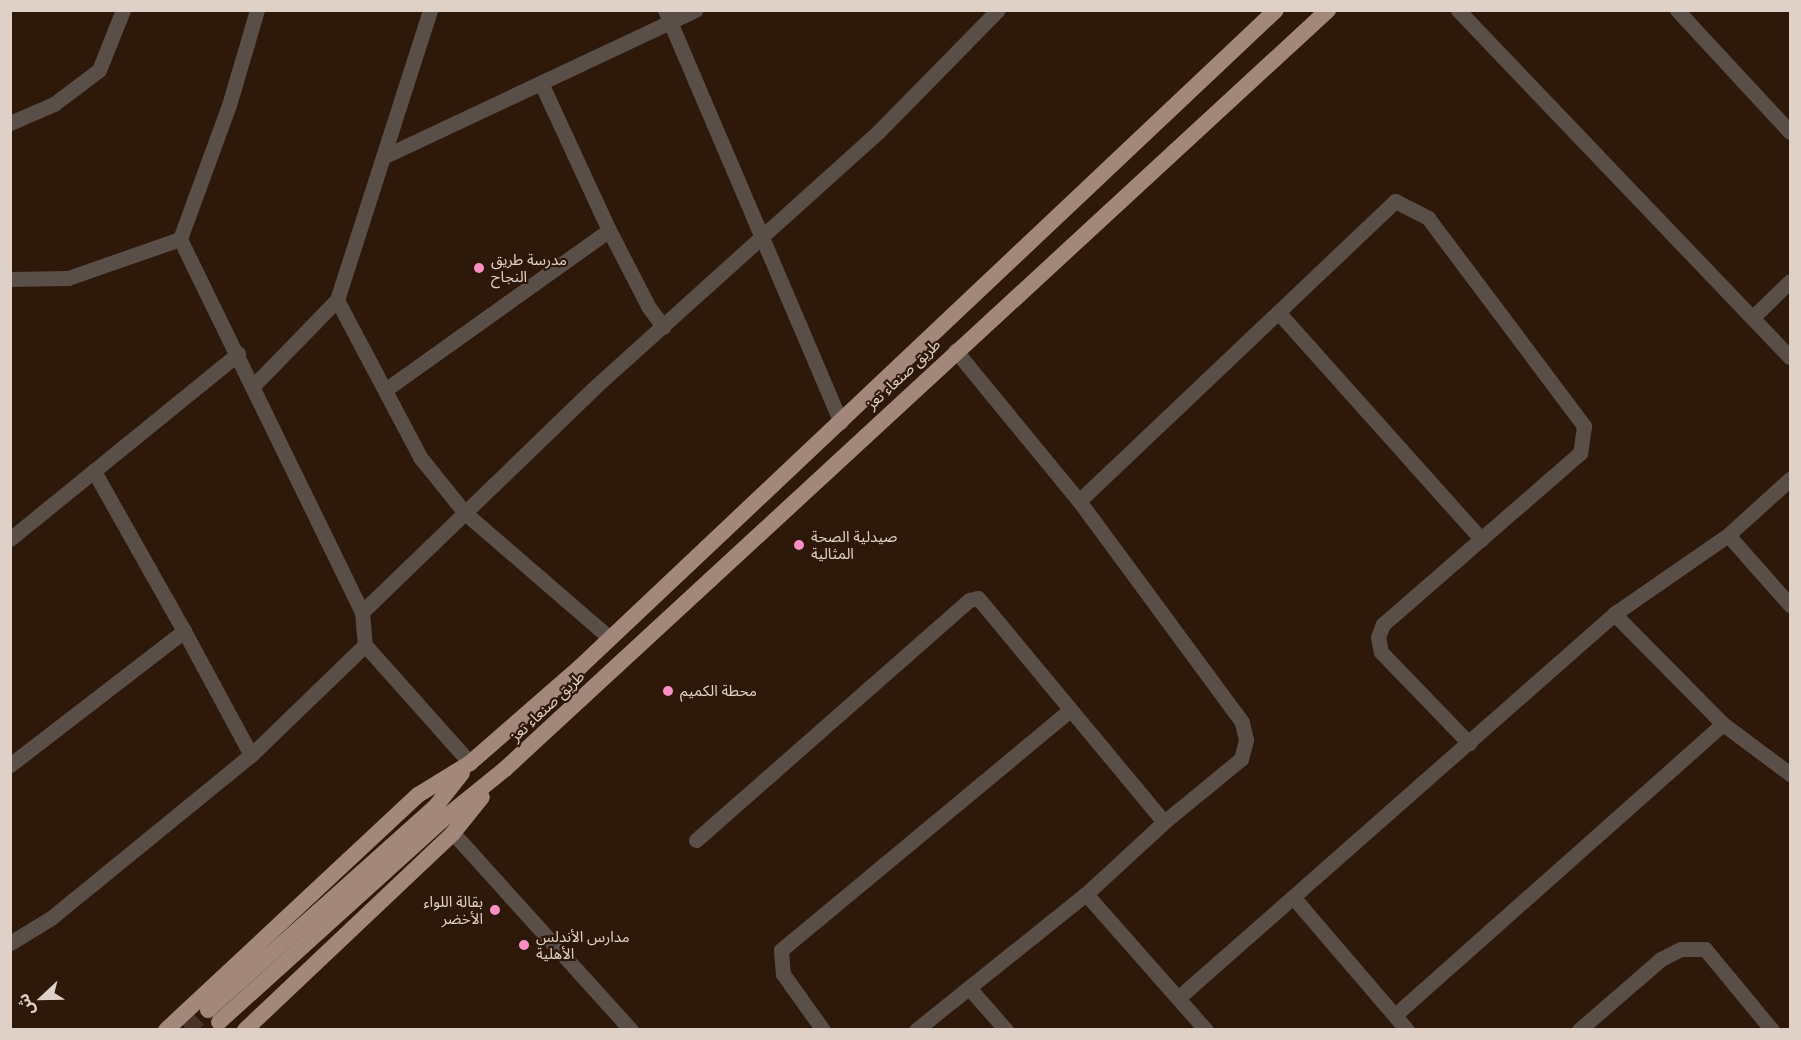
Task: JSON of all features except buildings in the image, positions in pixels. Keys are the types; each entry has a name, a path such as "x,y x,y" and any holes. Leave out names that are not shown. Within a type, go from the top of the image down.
{"highway":[{"name":"طريق صنعاء تعز","path":"1276,10 610,638 470,763 436,806 214,1016 447,816 506,769 955,350 1328,10"},
{"path":"651,597 669,618"},
{"name":"طريق صنعاء تعز","path":"165,1029 418,795 470,763"},
{"name":"طريق صنعاء تعز","path":"245,1029 453,832 506,769"}],"street":[{"path":"10,123 54,104 99,70 123,10"},
{"path":"257,10 229,105 180,239 254,386 362,612 365,645 470,763"},
{"path":"254,386 337,300 386,156 430,10"},
{"path":"386,156 541,83 668,16 695,10"},
{"path":"362,612 662,327 878,132 998,10"},
{"path":"1458,10 1791,357"},
{"path":"1677,10 1791,132"},
{"path":"668,16 841,422"},
{"path":"541,83 609,230 662,327"},
{"path":"1079,501 1395,201 1428,218 1584,426 1580,453 1383,624 1378,637 1381,652 1469,743"},
{"path":"385,390 609,230"},
{"path":"11,276 68,278 180,239"},
{"path":"1754,316 1791,282"},
{"path":"337,300 420,457 465,513 610,638"},
{"path":"1278,312 1481,539"},
{"path":"916,1029 970,988 986,970 1086,894 1164,822 1241,759 1246,740 1242,722 1079,501 955,350"},
{"path":"10,539 238,354"},
{"path":"94,471 251,755"},
{"path":"1178,998 1614,615 1728,535 1791,479"},
{"path":"1728,535 1791,605"},
{"path":"696,840 969,600 978,598 987,606 1164,822"},
{"path":"1614,615 1723,724 1791,774"},
{"path":"10,765 184,631"},
{"path":"10,943 51,918 251,755 365,645"},
{"path":"823,1029 783,974 781,950 1070,710"},
{"path":"1395,1015 1723,724"},
{"path":"453,832 631,1029"},
{"path":"1086,894 1206,1029"},
{"path":"1293,897 1407,1029"},
{"path":"1580,1029 1661,959 1681,949 1705,949 1772,1029"},
{"path":"970,988 1006,1029"}],"tunnel":[{"path":"187,1030 208,1010"}],"place":[{"name":"مدرسة طريق النجاح","path":"479,268"},
{"name":"صيدلية الصحة المثالية","path":"799,545"},
{"name":"محطة الكميم","path":"668,691"},
{"name":"بقالة اللواء الأخضر","path":"495,910"},
{"name":"مدارس الأندلس الأهلية","path":"524,945"}]}
